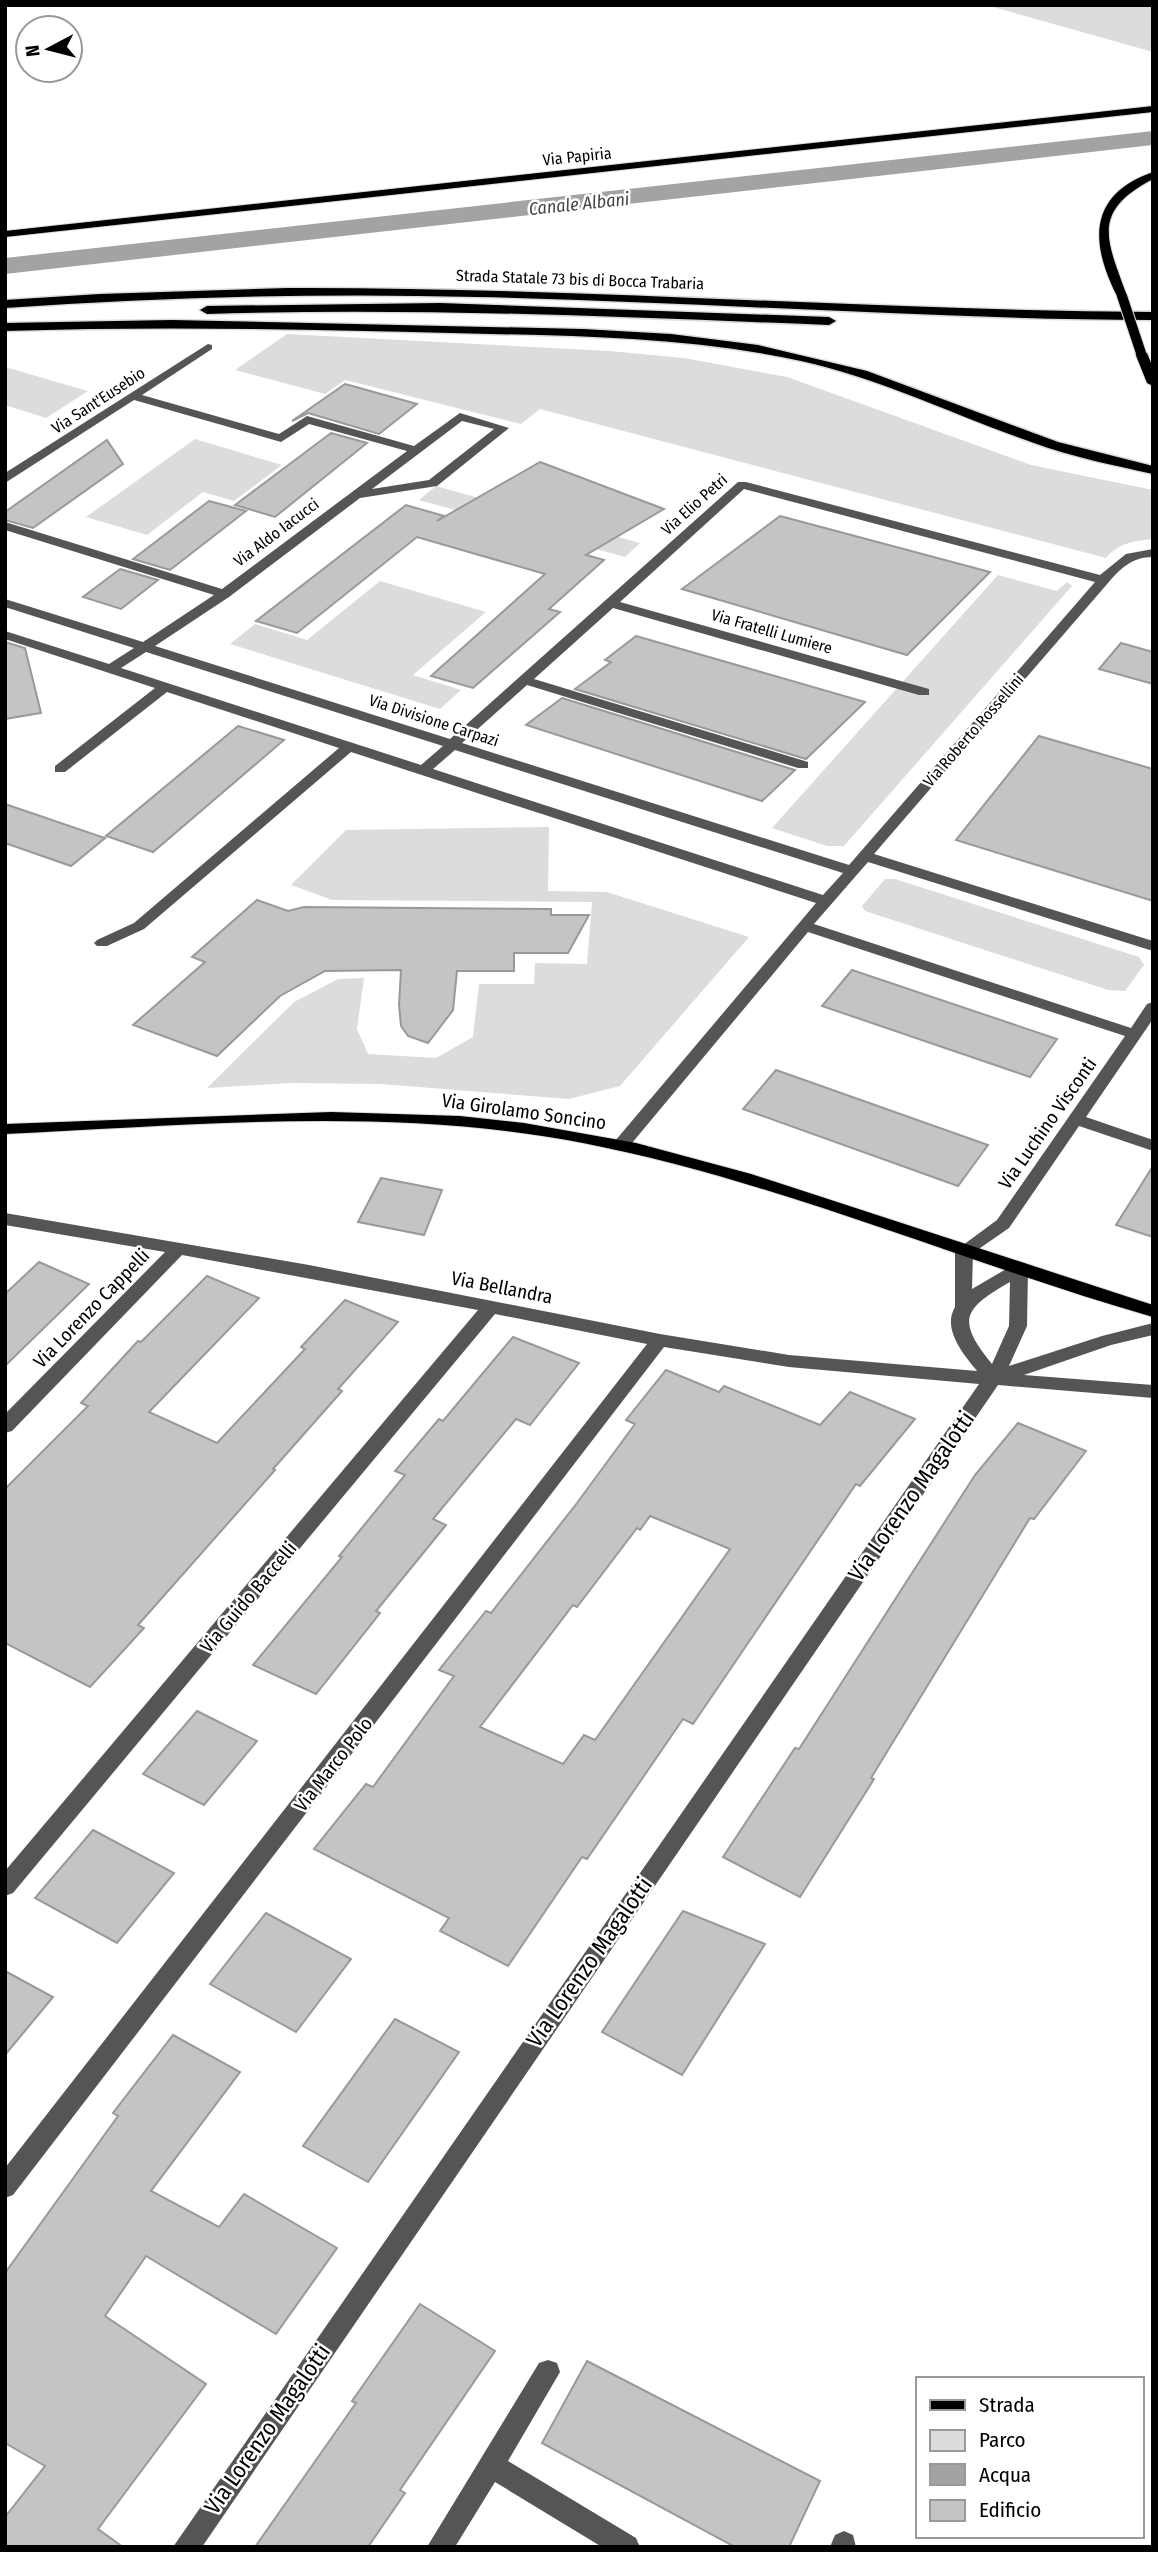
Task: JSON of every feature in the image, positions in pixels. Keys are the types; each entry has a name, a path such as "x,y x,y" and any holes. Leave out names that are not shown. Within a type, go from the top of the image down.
{"highway":[{"name":"Strada Statale 73 bis di Bocca Trabaria","path":"5,304 165,293 356,291 631,298 1007,315 1153,316"},
{"name":"Strada Statale 73 bis di Bocca Trabaria","path":"5,320 225,309 340,307 527,310 846,322"},
{"path":"5,327 143,323 281,324 594,334 702,341 760,349 839,366 927,396 1041,441 1153,470"},
{"path":"906,324 1153,329"}],"main road":[{"name":"Via Papiria","path":"5,234 1153,109"},
{"path":"1153,175 1121,193 1103,219 1104,246 1153,383"},
{"name":"Via Girolamo Soncino","path":"5,1129 360,1117 492,1125 621,1145 741,1177 1019,1269"},
{"path":"1019,1269 1153,1311"}],"street":[{"name":"Via Sant'Eusebio","path":"5,479 208,347"},
{"path":"132,396 281,438 307,420 415,450"},
{"name":"Via Aldo Iacucci","path":"110,670 224,594 355,495 460,416 503,428 433,483 355,495"},
{"name":"Via Elio Petri","path":"422,771 742,485 1103,580"},
{"path":"5,526 224,594"},
{"name":"Via Roberto Rossellini","path":"621,1145 825,901 1103,580 1123,558 1153,553"},
{"name":"Via Divisione Carpazi","path":"5,603 852,871"},
{"name":"Via Fratelli Lumiere","path":"610,603 924,692"},
{"path":"5,635 825,901"},
{"path":"524,680 803,765"},
{"path":"60,769 164,688"},
{"path":"102,943 139,926 348,747"},
{"path":"864,856 1153,946"},
{"path":"804,926 1134,1034"},
{"name":"Via Luchino Visconti","path":"964,1251 1003,1224 1153,1007"},
{"path":"1076,1119 1153,1146"},
{"name":"Via Bellandra","path":"5,1219 660,1340 810,1364 1153,1392"},
{"name":"Via Lorenzo Cappelli","path":"5,1426 178,1249"},
{"path":"964,1251 963,1305 959,1319 962,1338 993,1378 1108,1339 1153,1328"},
{"path":"963,1305 988,1286 1019,1269"},
{"name":"Via Lorenzo Magalotti","path":"186,2547 993,1378 1010,1348 1018,1326 1019,1269"},
{"name":"Via Guido Baccelli","path":"5,1887 491,1307"},
{"name":"Via Marco Polo","path":"5,2187 660,1340"},
{"path":"440,2547 548,2372"},
{"path":"491,2465 627,2547"}],"green space":[{"path":"986,5 1153,5 1153,52"},
{"path":"287,334 610,351 684,358 787,377 1031,465 1153,490 1153,539 1127,544 1106,558 540,409 521,424 345,380 325,394 235,370"},
{"path":"5,367 88,391 46,418 5,405"},
{"path":"195,439 282,465 234,501 203,492 147,535 86,517"},
{"path":"436,486 640,543 625,557 419,500"},
{"path":"998,575 1057,591 1067,582 1072,586 844,846 827,846 772,828"},
{"path":"380,581 486,612 413,675 461,690 440,709 230,644 255,624 307,640"},
{"path":"549,827 548,891 607,892 749,937 620,1086 569,1099 381,1084 291,1083 207,1088 294,1002 338,979 364,978 357,1029 368,1054 436,1058 473,1037 479,984 534,984 535,963 587,964 592,902 332,900 291,885 346,830"},
{"path":"885,879 895,879 1139,957 1144,965 1125,991 1108,990 865,911 862,906"}],"water":[{"name":"Canale Albani","path":"1153,131 1153,145 5,274 5,258"}],"building":[{"path":"345,384 417,404 379,434 308,413 292,421"},
{"path":"331,433 367,443 275,517 235,505"},
{"path":"107,440 123,464 33,528 5,520 5,512"},
{"path":"540,462 664,509 586,555 604,560 549,609 560,612 473,688 431,676 545,574 417,537 297,633 256,621 406,505 444,516 437,521"},
{"path":"209,501 246,511 170,570 133,559"},
{"path":"780,516 990,572 907,655 682,589"},
{"path":"120,569 158,580 121,609 83,597"},
{"path":"636,636 865,702 806,759 575,689 611,662 605,660"},
{"path":"5,642 25,648 41,713 5,719"},
{"path":"1121,643 1153,652 1153,684 1099,669"},
{"path":"562,698 795,770 762,801 526,725"},
{"path":"238,726 284,740 153,852 106,836"},
{"path":"1039,736 1153,769 1153,901 956,840"},
{"path":"5,804 105,838 71,866 5,843"},
{"path":"257,900 288,911 304,907 551,909 551,915 589,915 568,953 514,953 514,971 457,971 453,1010 428,1043 408,1036 401,1026 401,970 325,971 280,996 217,1056 133,1025 205,962 192,957"},
{"path":"852,970 1057,1039 1030,1077 822,1006"},
{"path":"776,1070 988,1145 958,1186 743,1109"},
{"path":"1153,1166 1153,1237 1116,1225"},
{"path":"381,1178 442,1190 424,1235 358,1222"},
{"path":"39,1262 89,1284 5,1366 5,1294"},
{"path":"207,1276 259,1298 149,1412 217,1443 305,1349 301,1347 345,1300 398,1322 338,1389 342,1391 273,1469 275,1470 138,1625 144,1628 90,1687 5,1643 5,1489 88,1406 81,1403 138,1341 141,1342"},
{"path":"513,1337 579,1363 530,1425 516,1419 433,1519 446,1525 376,1611 380,1613 316,1694 253,1665 405,1475 395,1471 439,1419 443,1421"},
{"path":"666,1370 719,1392 724,1386 820,1425 850,1392 915,1419 860,1486 856,1484 693,1724 683,1719 587,1859 582,1857 508,1966 440,1931 449,1918 314,1849 366,1784 373,1787 454,1676 439,1670 486,1611 491,1613 577,1503 635,1424 626,1420","holes":["650,1516 730,1549 595,1740 584,1735 563,1764 480,1727 573,1605 577,1607 637,1528 640,1530"]},
{"path":"1018,1423 1086,1451 1034,1519 1030,1518 800,1897 723,1857 795,1748 799,1749 975,1475"},
{"path":"197,1711 257,1741 204,1805 143,1774"},
{"path":"93,1830 174,1873 117,1943 35,1898"},
{"path":"683,1911 765,1944 682,2075 602,2032"},
{"path":"266,1913 351,1959 296,2032 210,1984"},
{"path":"5,1971 53,1997 5,2055"},
{"path":"395,2019 459,2052 368,2182 303,2146"},
{"path":"173,2035 240,2072 151,2191 219,2227 244,2194 337,2248 276,2334 146,2256 105,2316 206,2384 98,2529 123,2547 5,2547 5,2517 45,2466 5,2443 5,2273 118,2116 113,2113"},
{"path":"420,2304 495,2351 400,2490 405,2493 368,2547 255,2547 356,2403 352,2401"},
{"path":"587,2361 820,2481 789,2547 735,2547 542,2443"}]}
